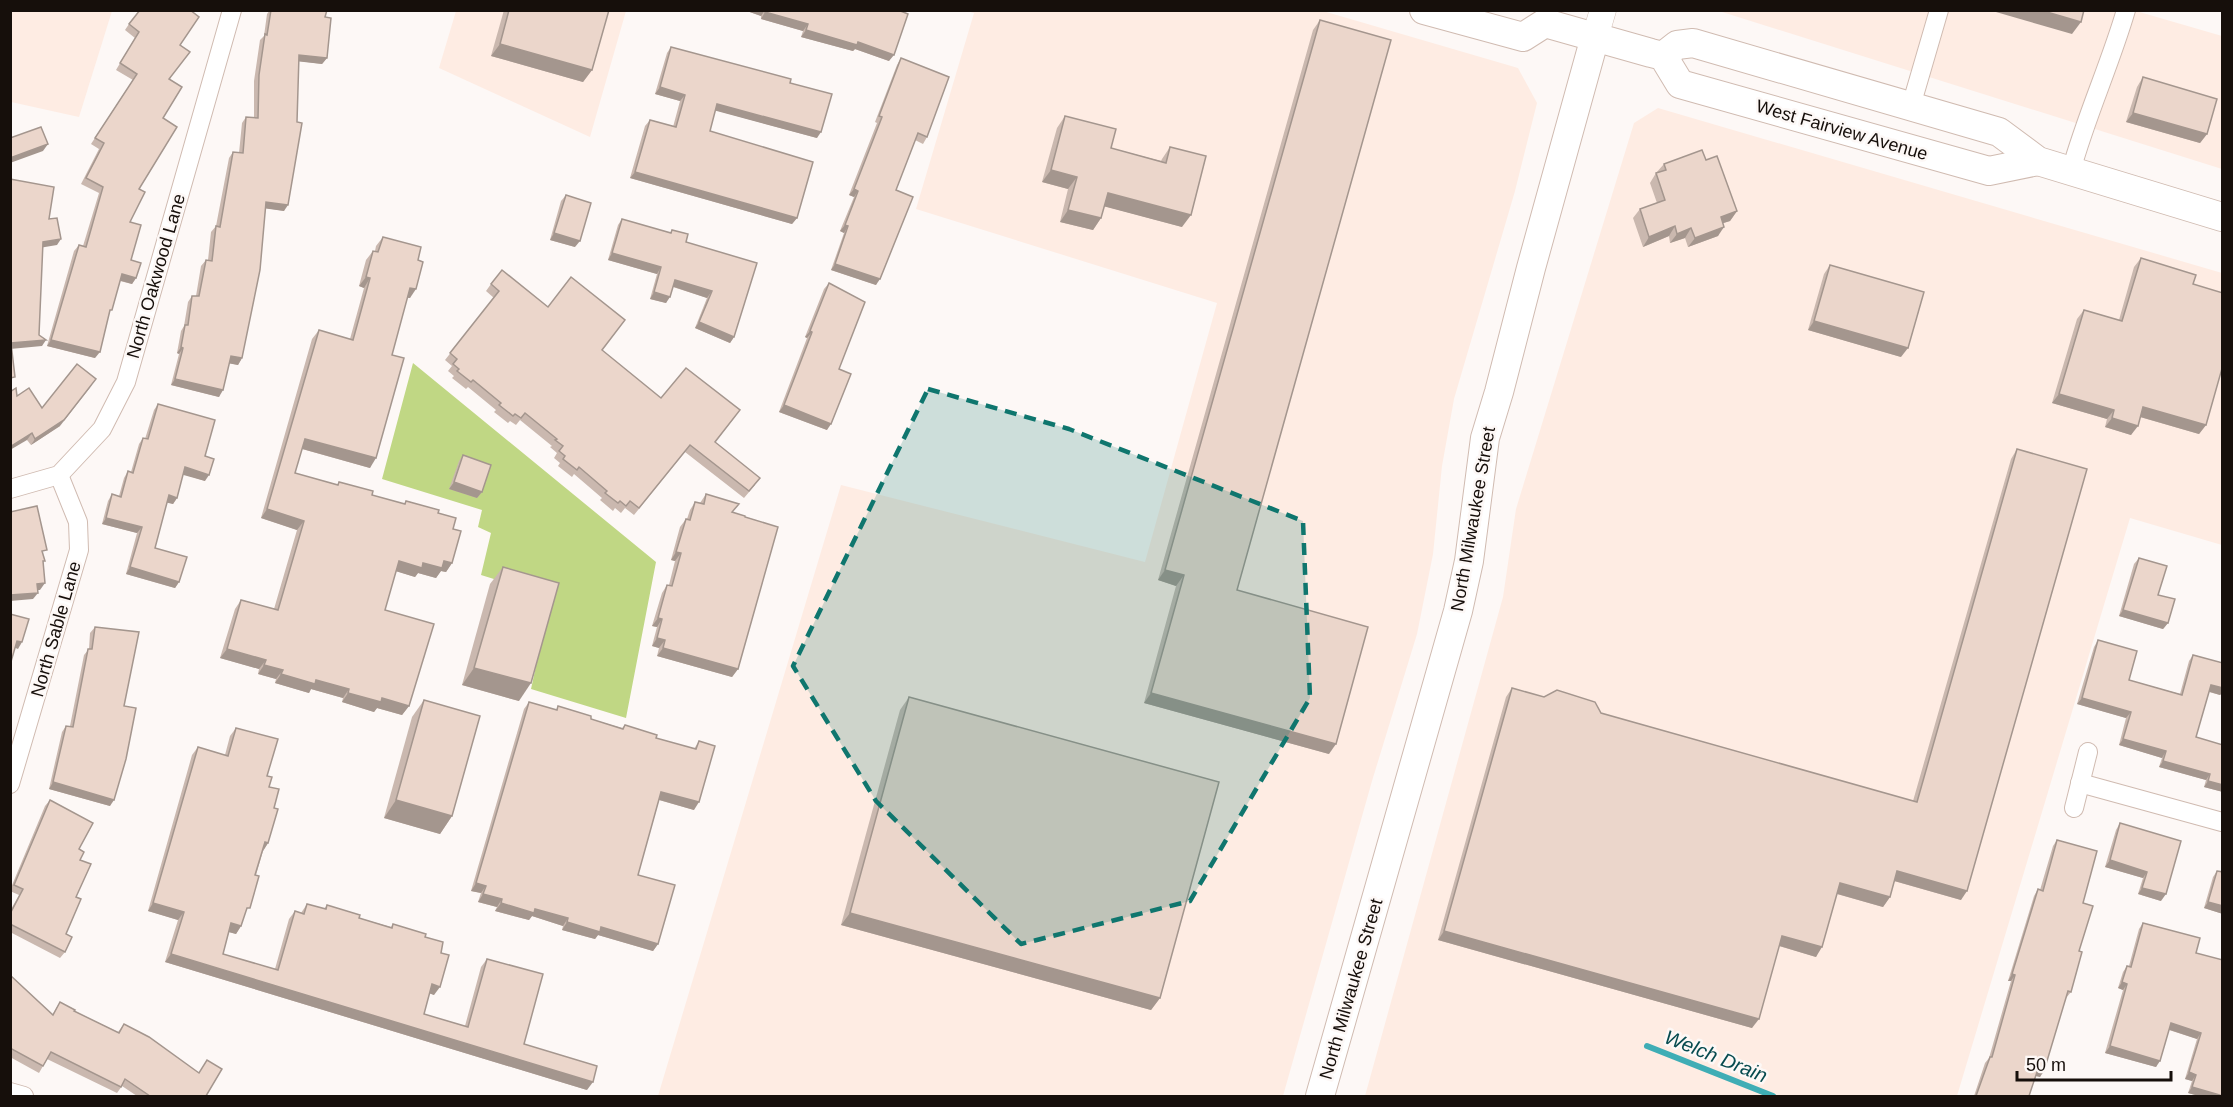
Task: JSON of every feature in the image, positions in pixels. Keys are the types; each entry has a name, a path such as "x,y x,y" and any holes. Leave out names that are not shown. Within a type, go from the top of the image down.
{"main road":[{"path":"1424,10 1523,37 1543,17 1599,24 1662,56"},
{"name":"North Milwaukee Street","path":"1320,1096 1458,611 1469,561 1485,438 1599,24"},
{"name":"West Fairview Avenue","path":"2038,161 1989,171 1680,84 1662,56 1677,45 1693,43 1999,132 2038,161 2223,217"}],"street":[{"name":"North Oakwood Lane","path":"58,475 102,429 126,382 232,10"},
{"path":"1911,106 1939,10"},
{"path":"2071,171 2082,130 2114,50 2126,10"},
{"path":"10,489 58,475"},
{"name":"North Sable Lane","path":"10,784 79,550 78,522 58,475"},
{"path":"2074,808 2088,752"},
{"path":"2080,783 2223,822"},
{"path":"10,1092 24,1096"}],"highlighted area":[{"path":"928,389 1069,429 1303,521 1310,698 1190,901 1021,944 876,801 793,666"}],"shaded area":[{"path":"11,10 112,11 79,117 11,102"},
{"path":"456,11 626,11 590,137 439,68"},
{"path":"966,11 1323,11 1518,68 1537,103 1515,191 1454,399 1442,466 1433,554 1417,634 1372,781 1283,1096 658,1096 841,485 1145,562 1217,303 916,209 974,13"},
{"path":"1719,11 2136,11 2222,36 2222,169"},
{"path":"1658,108 2222,273 2222,545 2130,518 1957,1096 1365,1096 1503,597 1516,509 1634,123"}],"green space":[{"path":"413,363 656,562 626,718 531,689 551,597 481,575 491,533 478,527 482,510 382,479"}],"building":[{"path":"140,10 190,10 199,17 180,45 190,52 169,79 182,87 163,118 177,127 139,189 145,192 130,222 141,225 131,260 141,263 136,278 122,274 100,352 51,340 79,245 86,247 103,187 86,178 104,143 95,138 137,74 120,63 139,32 129,24"},
{"path":"271,10 327,10 325,17 331,18 327,58 299,55 297,122 302,123 288,205 266,202 260,270 242,358 231,356 223,390 175,379 183,348 181,347 185,325 188,325 192,296 199,296 206,260 212,261 216,226 220,227 233,152 243,153 246,117 258,118 259,75"},
{"path":"509,10 609,10 592,70 500,44"},
{"path":"765,10 898,10 908,14 894,55 858,42 857,45 806,30 808,24 765,12"},
{"path":"2040,10 2084,10 2081,22"},
{"path":"1320,20 1391,40 1237,590 1368,627 1336,744 1151,693 1184,575 1165,570"},
{"path":"671,47 791,79 790,83 832,94 821,132 717,104 710,131 813,162 797,218 635,172 650,120 676,127 685,95 660,87"},
{"path":"901,58 949,77 927,137 918,133 896,190 913,197 880,279 835,264 848,226 845,225 858,191 854,189 882,117 879,116"},
{"path":"2143,77 2217,99 2207,134 2133,113"},
{"path":"1065,116 1116,129 1111,148 1166,163 1170,147 1206,156 1191,215 1108,193 1101,218 1068,210 1077,177 1051,170"},
{"path":"41,127 48,144 10,158 10,138"},
{"path":"1702,150 1706,160 1717,156 1737,211 1721,217 1724,227 1695,238 1691,228 1677,234 1675,226 1649,237 1640,209 1665,200 1656,173 1666,170 1664,164"},
{"path":"10,179 54,187 49,219 57,218 61,239 43,242 39,335 46,340 11,343 15,377 10,378"},
{"path":"566,195 591,203 580,241 554,233"},
{"path":"622,219 671,233 672,230 688,234 686,242 757,263 734,337 699,322 712,291 675,280 670,297 654,292 661,267 612,253"},
{"path":"383,237 421,247 418,260 423,262 416,289 410,288 392,355 404,358 376,458 305,439 295,473 338,485 339,482 373,491 372,495 439,510 438,513 456,518 453,529 461,531 452,563 444,561 442,568 423,563 422,568 399,561 385,610 434,624 409,706 382,698 381,702 348,693 349,689 316,680 315,684 281,674 283,670 264,665 266,660 227,649 241,600 278,610 304,521 267,509 319,330 353,340 370,278 366,277 373,251 378,252"},
{"path":"2141,258 2196,275 2193,284 2223,293 2223,365 2206,425 2143,407 2138,426 2112,418 2114,410 2059,394 2084,310 2122,321"},
{"path":"1830,265 1924,292 1908,348 1814,321"},
{"path":"502,270 548,307 571,277 625,320 602,350 661,398 686,368 740,410 715,442 760,478 749,491 690,445 639,508 630,501 626,506 620,501 618,503 579,467 577,470 563,459 565,456 559,451 563,446 555,440 557,439 525,413 521,418 515,414 513,416 473,380 471,382 457,371 459,369 453,364 457,359 450,353 499,291 491,284"},
{"path":"829,283 865,302 839,369 851,374 831,424 784,405"},
{"path":"77,364 96,379 64,420 35,439 32,433 10,447 10,392 16,388 17,396 29,388 42,408"},
{"path":"158,404 215,420 205,456 214,459 209,475 185,467 177,498 169,495 155,548 187,557 179,582 130,567 142,527 106,518 112,494 121,497 128,471 133,473 143,438 148,439"},
{"path":"2017,449 2087,469 1967,891 1897,871 1890,897 1840,883 1822,947 1782,936 1759,1019 1444,931 1512,688 1544,697 1557,690 1595,702 1601,713 1917,802"},
{"path":"463,455 491,465 482,492 454,482"},
{"path":"706,494 739,504 732,512 778,527 738,669 663,648 665,640 657,638 662,619 658,618 667,585 672,586 681,553 676,552 686,519 690,520 695,502 704,504"},
{"path":"37,506 47,550 42,551 45,561 43,561 45,583 37,584 38,593 10,595 10,512"},
{"path":"2139,558 2167,566 2158,595 2175,599 2168,623 2123,610"},
{"path":"503,567 559,583 531,683 474,668"},
{"path":"10,614 29,619 22,642 17,641 10,665"},
{"path":"95,627 139,632 124,706 136,708 126,759 114,800 53,782 66,726 73,727 88,649 92,649"},
{"path":"2098,640 2137,651 2129,680 2182,695 2193,655 2223,663 2223,688 2211,685 2196,737 2223,745 2223,785 2208,781 2210,774 2163,761 2166,751 2123,739 2131,712 2082,698"},
{"path":"909,697 1219,782 1160,998 850,913"},
{"path":"424,700 480,716 452,816 396,800"},
{"path":"529,702 557,710 558,706 623,729 625,725 657,735 656,738 696,749 699,741 715,746 699,802 661,792 638,875 675,885 658,944 601,927 600,932 567,922 568,918 535,909 534,913 501,903 502,899 483,894 486,886 476,883"},
{"path":"236,728 278,739 267,776 272,777 269,787 279,789 274,808 278,809 255,875 259,876 250,908 247,908 241,926 231,923 223,954 278,970 295,911 304,914 307,904 326,909 327,905 392,928 393,924 443,942 441,953 449,955 440,987 432,984 424,1014 468,1027 487,959 543,974 524,1044 597,1066 593,1082 171,954 184,912 153,903 198,747 228,756"},
{"path":"50,800 93,823 79,849 84,852 80,860 91,864 76,897 81,899 66,934 72,937 65,952 10,924 10,914 23,889 14,885"},
{"path":"2120,823 2181,841 2166,894 2142,888 2147,872 2110,860"},
{"path":"2057,840 2097,851 2083,903 2093,906 2079,951 2082,952 2071,992 2068,991 2044,1071 2038,1069 2029,1096 1976,1096 1990,1057 1992,1057 2015,975 2012,974 2038,889 2043,891"},
{"path":"2217,871 2223,872 2223,906 2208,902"},
{"path":"2143,923 2200,938 2196,953 2223,960 2223,1096 2192,1087 2196,1075 2189,1072 2201,1033 2171,1023 2160,1061 2110,1046 2127,984 2122,982 2127,966 2131,967"},
{"path":"10,975 53,1015 60,1002 119,1033 124,1024 149,1037 199,1073 207,1060 222,1069 206,1096 150,1096 125,1079 121,1087 51,1052 43,1066 10,1050"}],"waterway":[{"name":"Welch Drain","path":"1647,1046 1773,1096"}]}
